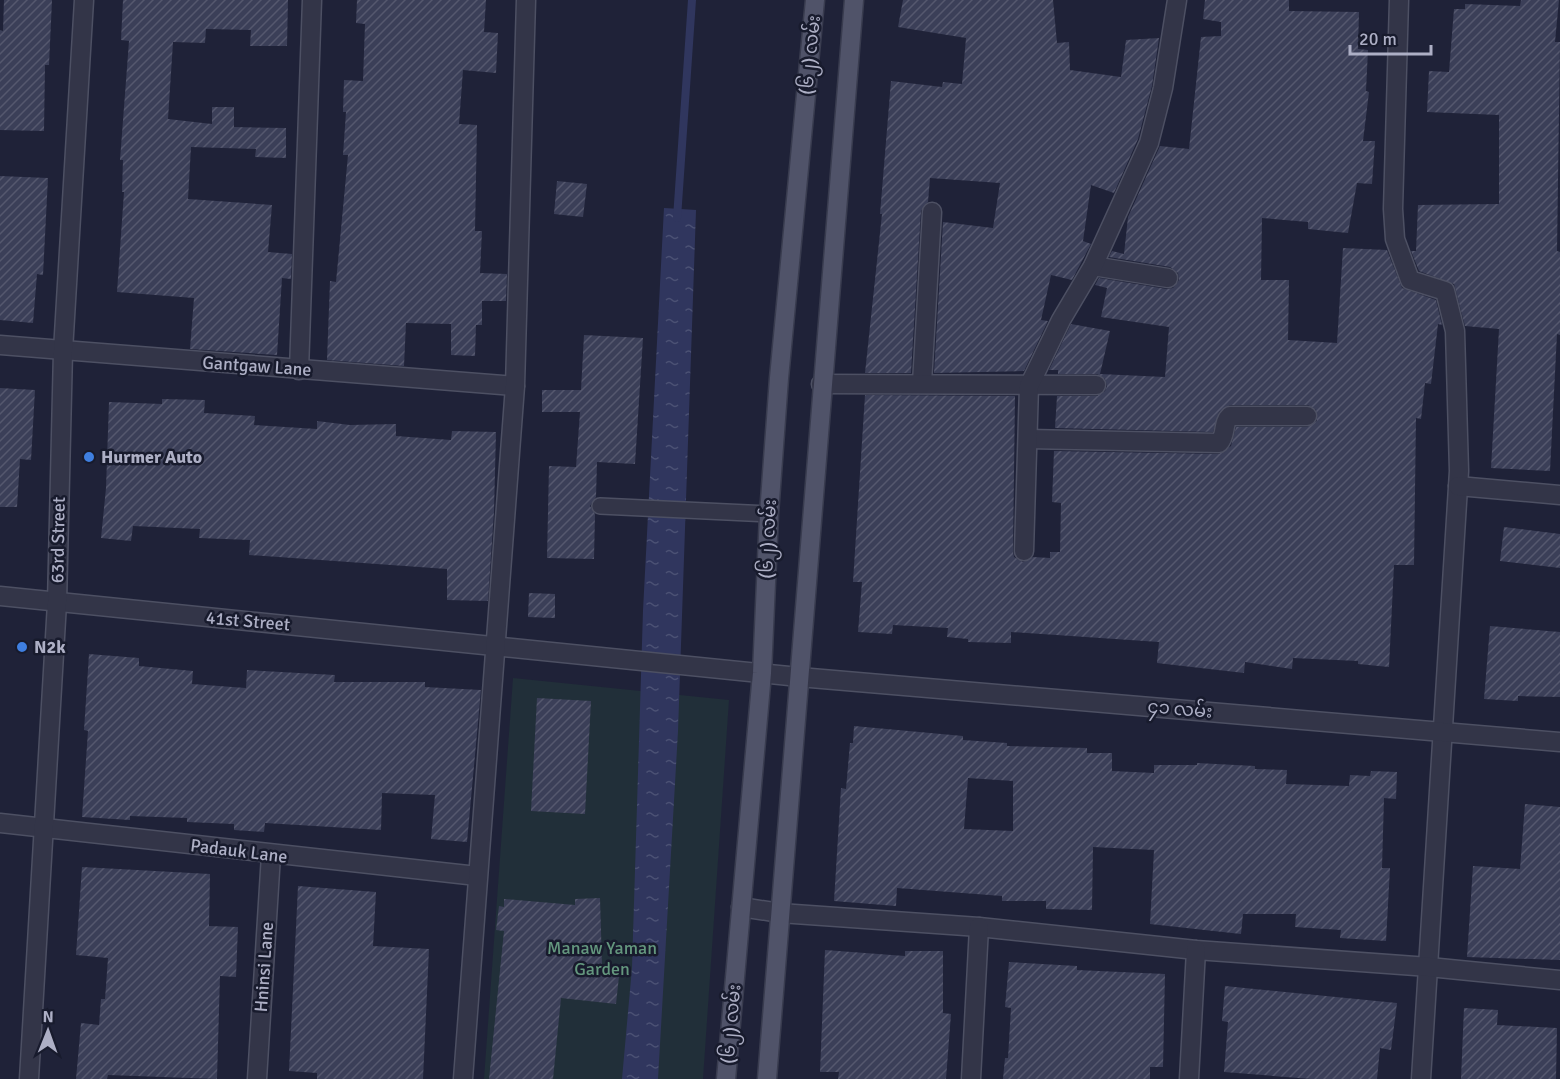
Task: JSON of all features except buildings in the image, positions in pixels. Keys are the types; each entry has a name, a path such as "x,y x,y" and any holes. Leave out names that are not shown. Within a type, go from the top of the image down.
{"main road":[{"name":"(၆၂) လမ်း","path":"726,1079 762,673 769,514 780,366 815,0"},
{"path":"767,1079 820,384 854,0"}],"street":[{"name":"63rd Street","path":"29,1079 57,603 63,351 84,0"},
{"path":"299,369 312,0"},
{"path":"463,1079 515,386 526,0"},
{"path":"1024,551 1029,386 1061,320 1093,266 1149,143 1163,87 1177,0"},
{"path":"1399,0 1394,115 1395,239 1410,280 1445,291 1455,331 1458,486 1422,1079"},
{"path":"922,383 932,212"},
{"path":"1093,266 1168,278"},
{"name":"Gantgaw Lane","path":"0,345 515,386"},
{"path":"820,384 1096,385"},
{"path":"1028,439 1219,442 1223,439 1226,419 1230,416 1307,416"},
{"path":"1458,486 1560,495"},
{"name":"41st Street","path":"0,596 635,659"},
{"name":"၄၁ လမ်း","path":"635,659 799,677 1560,742"},
{"name":"Padauk Lane","path":"0,823 45,826 271,855 477,876"},
{"name":"Hninsi Lane","path":"256,1079 271,855"},
{"path":"741,907 780,913 979,927 1196,950 1429,967 1560,980"},
{"path":"971,1079 979,927"},
{"path":"1189,1079 1196,950"}],"lane":[{"path":"600,506 769,514"}],"green space":[{"name":"Manaw Yaman Garden","path":"513,678 729,700 703,1079 484,1079"}],"water":[{"path":"664,208 696,210 678,731 658,1079 622,1079 632,968 643,611"}],"waterway":[{"path":"677,218 692,0"}],"place":[{"name":"Hurmer Auto","path":"89,457"},
{"name":"N2k","path":"22,647"}]}
